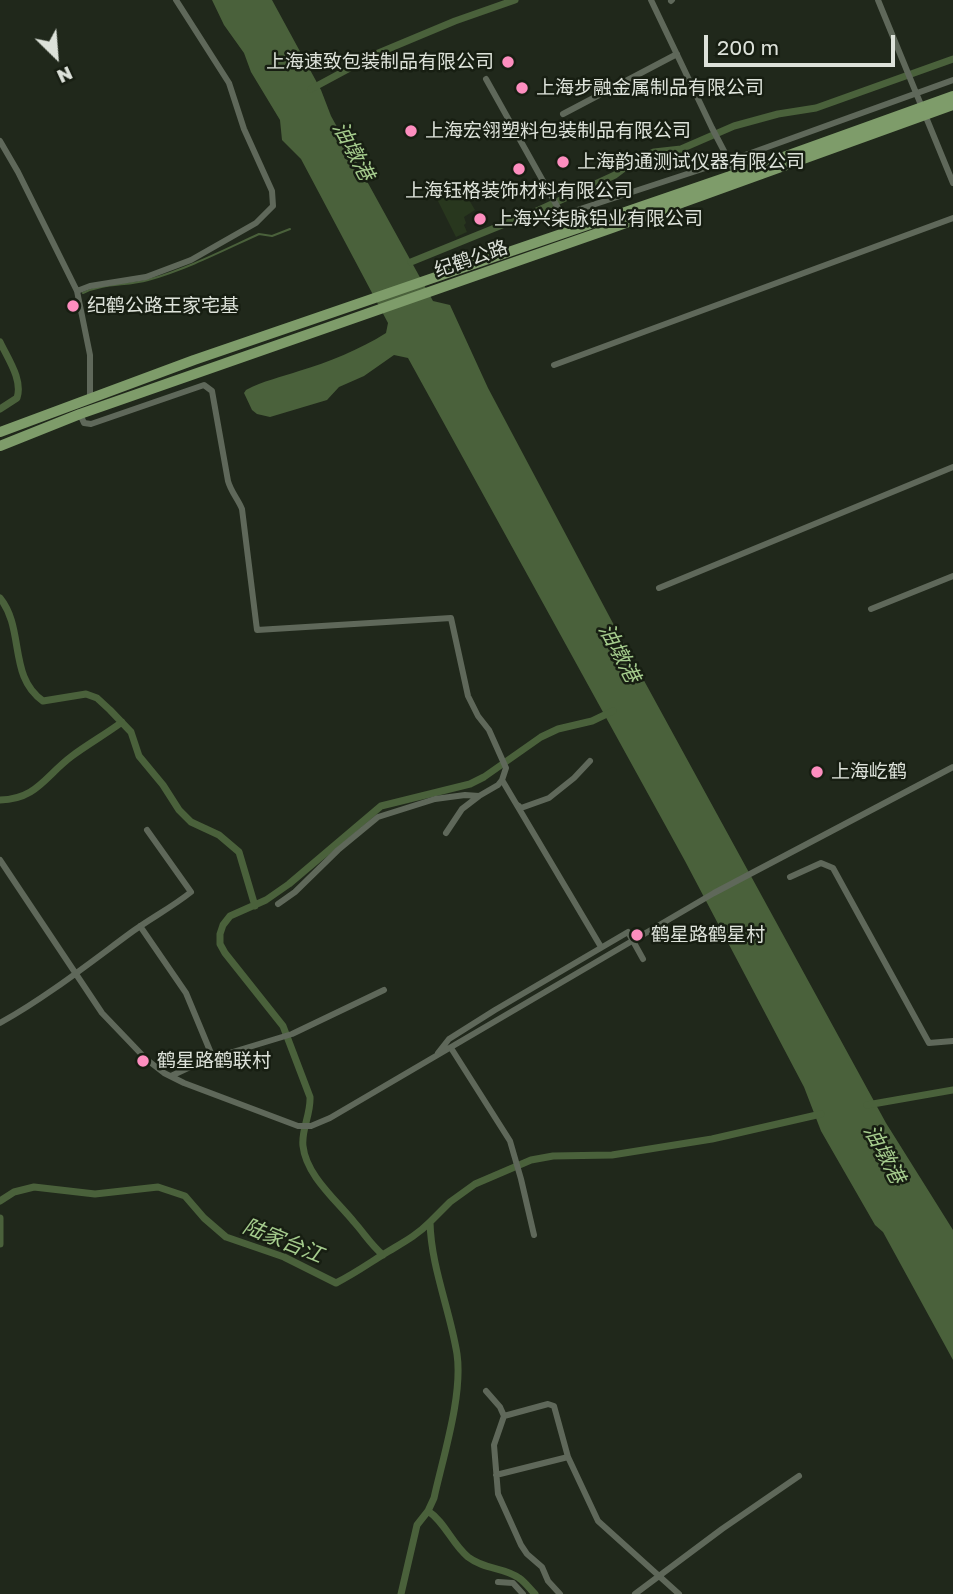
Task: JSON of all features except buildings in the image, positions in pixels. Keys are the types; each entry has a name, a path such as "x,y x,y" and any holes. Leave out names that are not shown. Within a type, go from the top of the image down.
{"main road":[{"name":"纪鹤公路","path":"0,432 194,360 610,223 736,174 767,167 953,96"},
{"name":"纪鹤公路","path":"0,446 80,414 610,223 953,105"}],"street":[{"path":"77,291 90,286 146,277 175,266 256,223 273,206 272,191 229,83 176,0"},
{"path":"651,0 736,174"},
{"path":"878,0 953,184"},
{"path":"563,114 677,54"},
{"path":"486,79 562,215 730,160 953,80"},
{"path":"0,141 77,291 90,355 90,397"},
{"path":"554,365 953,218"},
{"path":"80,414 84,423 91,424 204,385 208,386 212,391 230,492 242,509 257,630 450,618 468,696 489,730 506,768 498,785 462,809 446,833"},
{"path":"659,588 953,467"},
{"path":"871,609 953,576"},
{"path":"518,805 521,808 549,798 590,761"},
{"path":"0,860 112,1026 146,1059 171,1076 298,1126 311,1126 330,1118 714,893 953,767"},
{"path":"502,780 601,947"},
{"path":"278,904 378,817 435,799 479,796"},
{"path":"0,1023 25,1009 191,892 147,830"},
{"path":"790,877 821,863 833,868 929,1043 953,1041"},
{"path":"140,926 186,993 213,1058"},
{"path":"434,1057 449,1039 628,932 643,959"},
{"path":"171,1076 213,1058 280,1039 384,989"},
{"path":"451,1048 497,1118 513,1150 534,1235"},
{"path":"486,1391 504,1416 494,1445 498,1494 521,1545 542,1567 554,1589 560,1594"},
{"path":"504,1416 548,1404 554,1406 568,1457 598,1521 679,1594"},
{"path":"496,1475 568,1457"},
{"path":"635,1594 799,1476"},
{"path":"498,1581 513,1583 523,1594"}],"shaded area":[{"path":"458,181 475,210 464,217 467,232 456,237 434,193"}],"water":[{"name":"油墩港","path":"212,0 272,0 321,90 331,116 433,301 450,305 488,388 624,644 886,1123 953,1230 953,1360 883,1232 875,1225 821,1131 804,1087 685,861 408,358 394,355 364,376 339,387 327,400 270,417 252,410 244,393 246,390 355,350 386,333 388,323 301,159 282,140 280,120"}],"waterway":[{"path":"311,89 376,54 455,21 515,0"},
{"path":"411,262 539,210 615,175 631,163 654,152 681,149 734,126 778,114 816,108 953,59"},
{"path":"83,293 162,276 259,234 272,236 290,229"},
{"path":"0,342 18,384 17,398 0,409"},
{"path":"0,598 8,610 21,666 32,691 43,701 86,694 97,698 110,710 131,732 139,756 179,810 191,822 219,835 239,852 255,906"},
{"path":"383,1255 323,1187 305,1157 303,1140 310,1097 283,1026 220,944 223,925 230,916 266,900 289,884 381,806 470,784 541,737 558,729 592,721 613,711"},
{"path":"0,800 13,799 32,791 72,756 122,722"},
{"path":"867,1105 953,1090"},
{"path":"401,1594 417,1525 434,1498 457,1388 457,1354 437,1272 430,1222 450,1202 475,1184 531,1160 553,1156 612,1155 712,1139 821,1114"},
{"name":"陆家台江","path":"0,1201 14,1192 34,1187 95,1194 158,1187 185,1196 204,1218 226,1237 284,1257 336,1283 408,1240 430,1222"},
{"path":"0,1218 0,1244"},
{"path":"428,1511 468,1557 513,1574 535,1594"}],"place":[{"name":"上海速致包装制品有限公司","path":"508,62"},
{"name":"上海步融金属制品有限公司","path":"522,88"},
{"name":"上海宏翎塑料包装制品有限公司","path":"411,131"},
{"name":"上海韵通测试仪器有限公司","path":"563,162"},
{"name":"上海钰格装饰材料有限公司","path":"519,169"},
{"name":"上海兴柒脉铝业有限公司","path":"480,219"},
{"name":"纪鹤公路王家宅基","path":"73,306"},
{"name":"上海屹鹤","path":"817,772"},
{"name":"鹤星路鹤星村","path":"637,935"},
{"name":"鹤星路鹤联村","path":"143,1061"}]}
